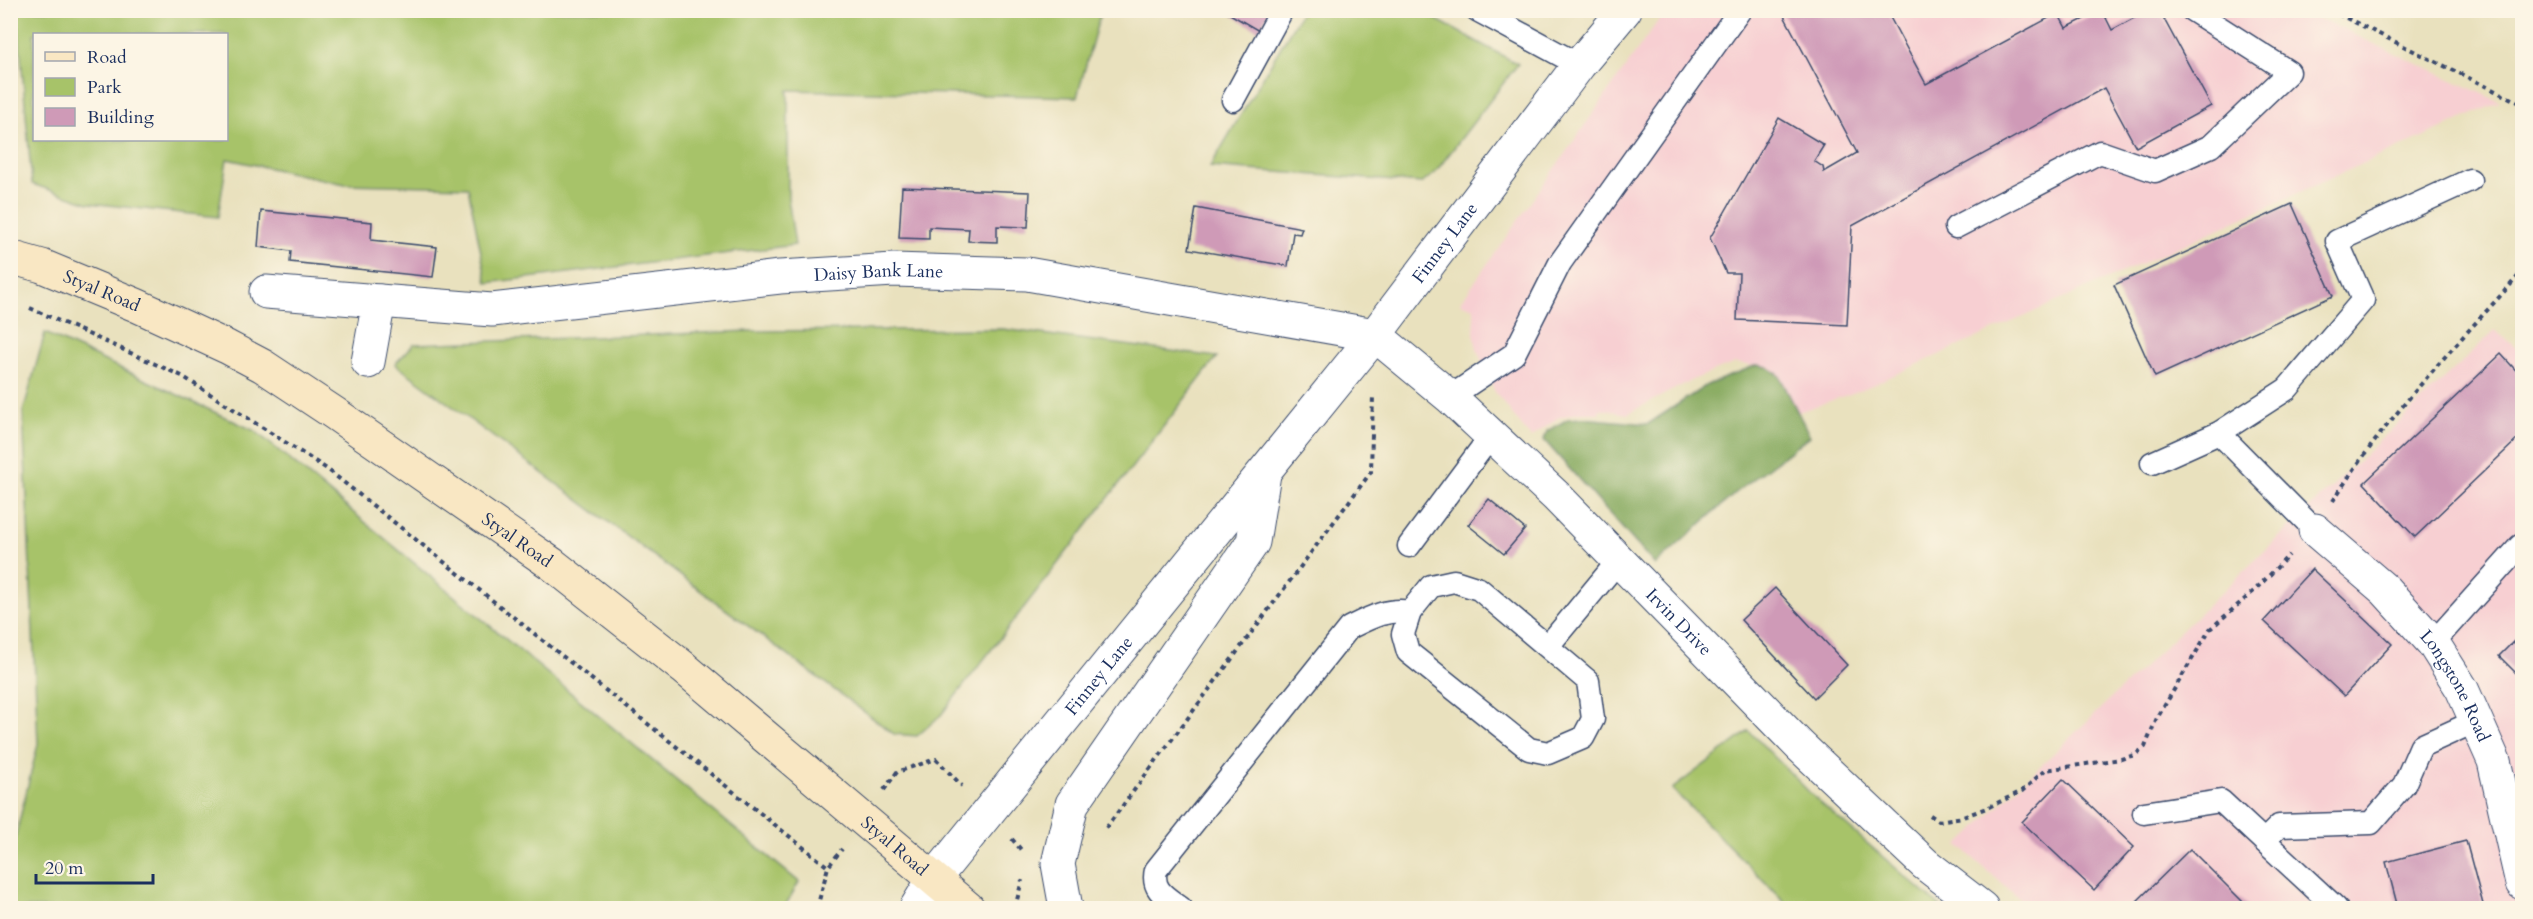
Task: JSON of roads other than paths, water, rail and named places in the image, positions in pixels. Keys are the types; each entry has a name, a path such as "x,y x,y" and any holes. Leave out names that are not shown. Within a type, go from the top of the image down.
{"main road":[{"name":"Styal Road","path":"10,257 42,266 136,304 245,356 290,383 552,564 684,668 968,909"}],"street":[{"name":"Finney Lane","path":"916,909 933,880 1376,335 1579,65 1625,10"},
{"name":"Daisy Bank Lane","path":"266,292 492,310 780,277 894,270 1027,274 1376,335"},
{"path":"368,362 379,301"},
{"name":"Irvin Drive","path":"1376,335 1450,397 1490,437 1557,497 1800,746 1925,864 1982,909"},
{"path":"1066,909 1058,864 1072,804 1253,542 1264,472"},
{"name":"Longstone Road","path":"2314,530 2385,590 2433,644 2462,689 2494,761 2523,883"}],"lane":[{"path":"1233,100 1282,10"},
{"path":"1477,10 1579,65"},
{"path":"1450,397 1514,354 1560,263 1740,10"},
{"path":"1956,226 2100,152 2155,171 2211,146 2289,72 2192,10"},
{"path":"2152,463 2219,433 2287,389 2363,300 2337,241 2470,180"},
{"path":"2219,433 2314,530"},
{"path":"1409,546 1490,437"},
{"path":"2433,644 2522,543"},
{"path":"1548,646 1618,561"},
{"path":"1454,581 1479,589 1548,646 1588,681 1593,719 1583,738 1548,753 1529,749 1408,652 1403,634 1410,612 1431,586 1454,581"},
{"path":"1181,909 1156,889 1154,880 1156,870 1350,628 1382,613 1398,610 1410,612"},
{"path":"2264,841 2279,826 2371,824 2404,786 2421,746 2476,721"},
{"path":"2144,813 2222,801 2336,909"}]}
